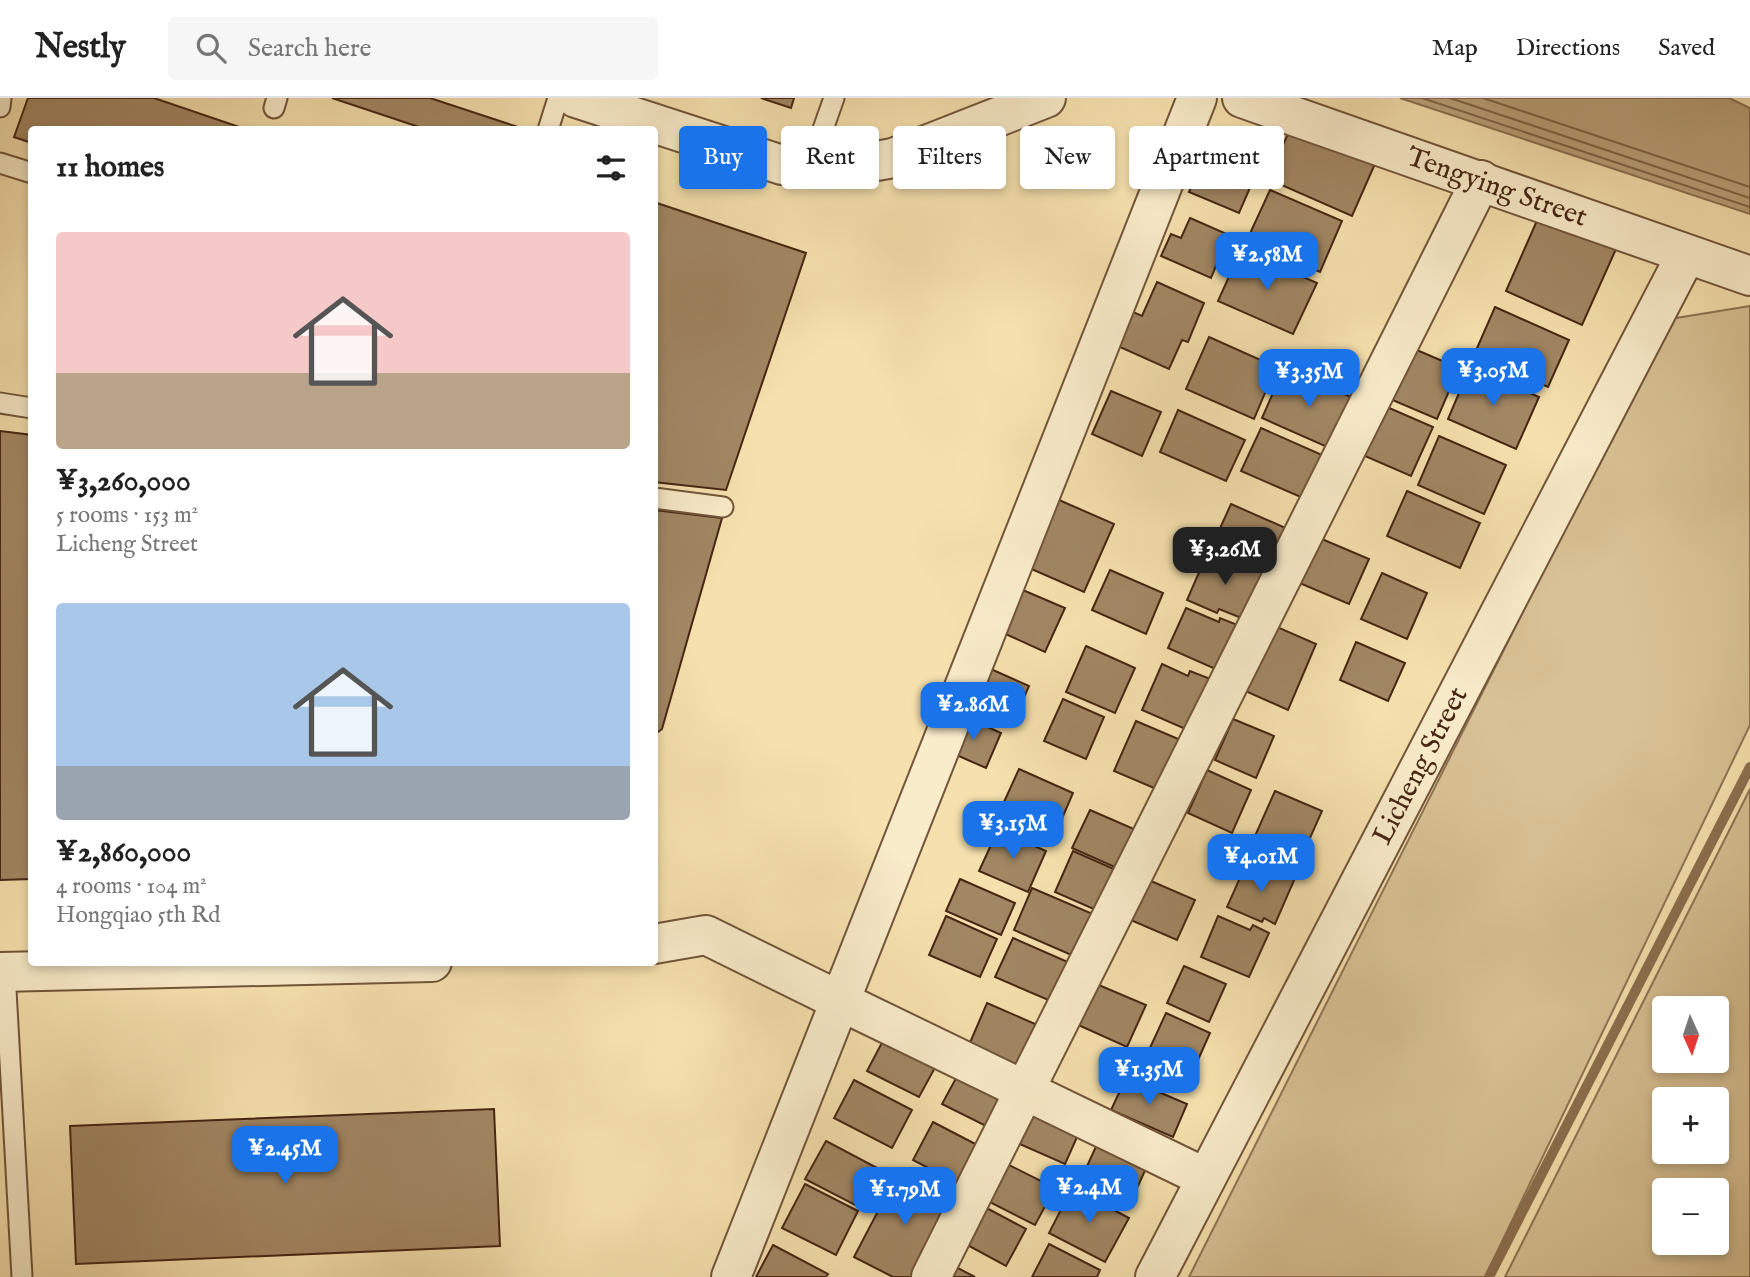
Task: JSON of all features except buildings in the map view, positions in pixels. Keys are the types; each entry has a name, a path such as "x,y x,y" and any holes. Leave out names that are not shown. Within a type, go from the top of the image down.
{"street":[{"path":"576,98 781,165"},
{"path":"879,161 893,158 1046,98"},
{"path":"731,1277 1198,98"},
{"name":"Tengying Street","path":"1242,98 1750,276"},
{"path":"931,1277 1481,180"},
{"name":"Licheng Street","path":"1155,1277 1686,255"},
{"path":"658,943 706,935 1206,1178"},
{"path":"3,972 260,966"}],"lane":[{"path":"0,107 1,98"},
{"path":"549,126 558,98"},
{"path":"824,126 834,98"},
{"path":"0,163 28,172"},
{"path":"0,403 28,407"},
{"path":"658,499 723,507"},
{"path":"3,972 22,1277"}],"shaded area":[{"path":"1750,306 1750,725 1485,1277 1189,1277 1670,319"},
{"path":"1750,789 1750,1277 1505,1277"}],"water":[{"path":"1400,98 1729,98 1750,108 1750,214"}],"waterway":[{"path":"1489,1277 1750,767"}]}
